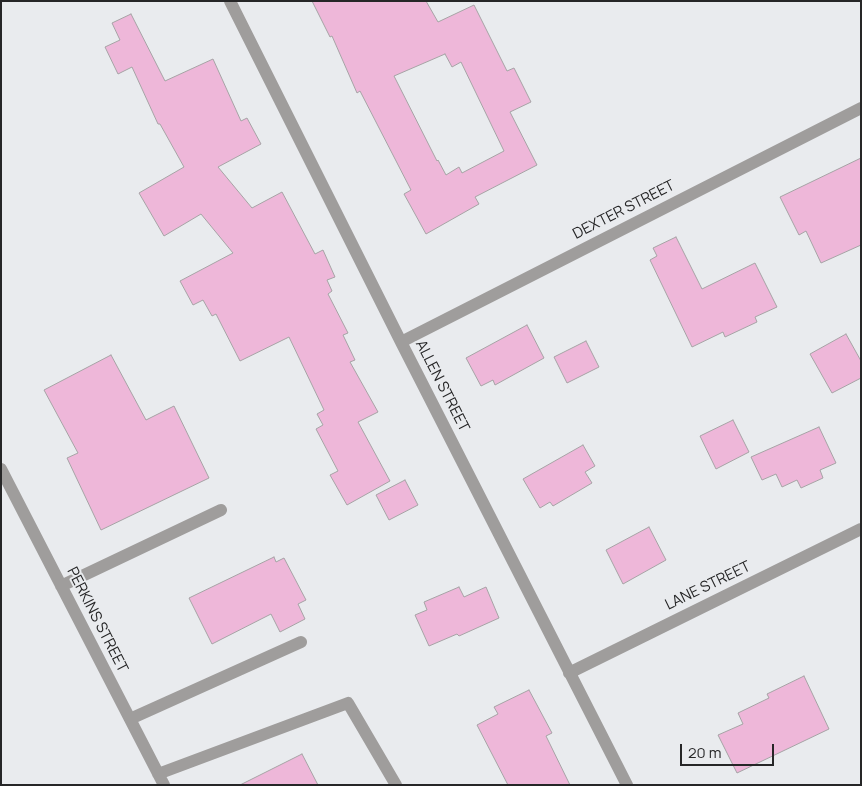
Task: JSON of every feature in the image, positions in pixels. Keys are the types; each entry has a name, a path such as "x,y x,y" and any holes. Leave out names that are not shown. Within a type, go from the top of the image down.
{"street":[{"name":"ALLEN STREET","path":"230,1 627,785"},
{"name":"DEXTER STREET","path":"401,342 861,108"},
{"name":"PERKINS STREET","path":"1,469 161,779"},
{"path":"62,586 221,510"},
{"name":"LANE STREET","path":"569,673 861,529"},
{"path":"130,719 301,642"},
{"path":"161,779 348,703 396,785"}],"building":[{"path":"312,1 426,1 438,22 474,5 507,71 514,68 531,102 510,112 537,165 475,197 479,204 426,234 404,194 411,190 360,91 357,93 332,36 330,37","holes":["445,54 452,67 461,62 504,151 462,173 459,167 446,175 394,76"]},
{"path":"131,14 165,81 213,59 241,121 247,118 261,144 218,167 252,208 282,192 315,254 323,250 335,277 327,280 332,291 328,294 348,333 343,335 355,360 350,362 378,412 358,422 390,481 347,505 330,475 338,471 316,429 323,425 317,414 324,410 289,337 240,361 216,314 212,316 203,300 193,305 180,281 233,253 201,214 164,236 139,193 184,167 160,124 158,124 132,67 118,74 105,47 120,40 112,23"},
{"path":"861,158 861,245 821,263 806,231 799,235 780,197"},
{"path":"676,237 702,289 755,263 777,307 755,317 757,322 725,337 723,332 692,347 650,260 657,256 653,248"},
{"path":"527,325 544,358 495,385 493,380 481,386 466,358"},
{"path":"846,334 861,361 861,378 832,393 810,354"},
{"path":"586,341 599,367 567,383 554,357"},
{"path":"111,355 146,420 174,406 209,478 101,530 67,458 78,453 44,390"},
{"path":"733,420 749,452 716,469 700,436"},
{"path":"819,427 836,463 820,470 823,478 801,488 797,480 782,487 776,474 762,480 751,457"},
{"path":"583,445 595,466 585,472 592,483 553,506 550,502 540,508 523,479"},
{"path":"405,480 418,505 389,520 376,495"},
{"path":"649,527 666,560 623,584 606,550"},
{"path":"274,557 276,562 284,558 306,600 298,604 305,619 280,632 271,614 212,644 189,598"},
{"path":"459,587 464,597 486,587 499,618 459,636 457,634 429,646 415,615 427,610 424,602"},
{"path":"804,676 829,729 737,773 718,735 743,724 738,713 769,698 767,694"},
{"path":"529,690 552,733 546,736 570,785 508,785 477,725 498,714 494,707"},
{"path":"302,754 318,785 240,785"}]}
